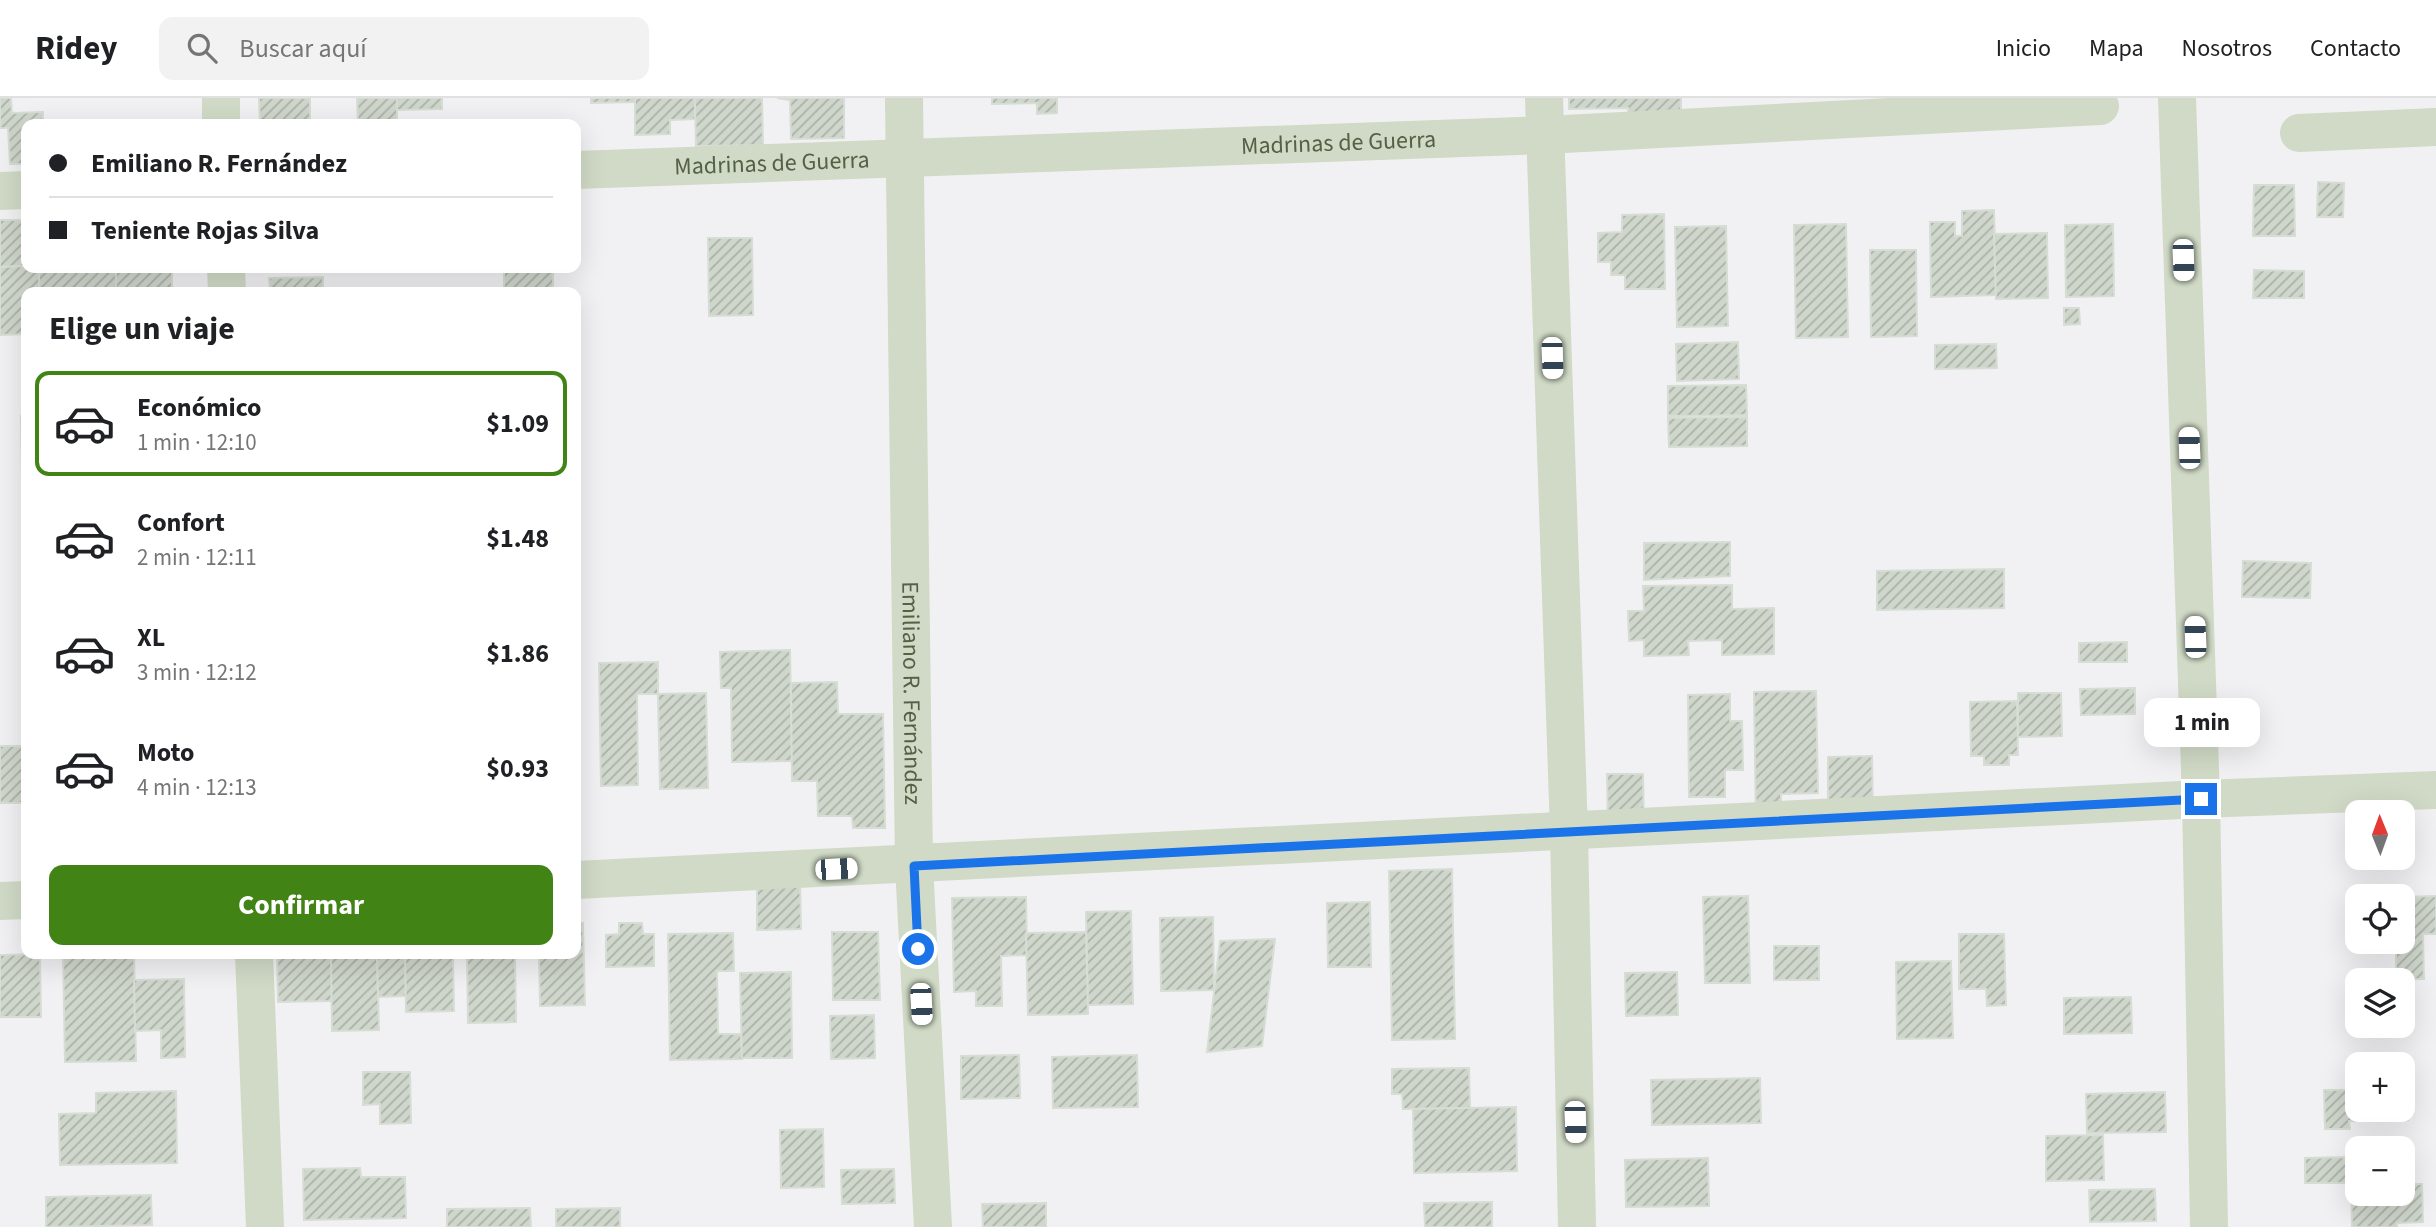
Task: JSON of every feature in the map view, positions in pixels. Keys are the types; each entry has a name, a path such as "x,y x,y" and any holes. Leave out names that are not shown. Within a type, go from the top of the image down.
{"street":[{"path":"221,98 221,119"},
{"name":"Emiliano R. Fernández","path":"904,98 914,866 933,1227"},
{"path":"2177,98 2201,799 2209,1227"},
{"name":"Madrinas de Guerra","path":"581,170 906,159 1544,116 2100,106"},
{"path":"1544,116 1569,832 1577,1227"},
{"path":"2299,133 2436,127"},
{"path":"0,191 21,190"},
{"path":"581,880 914,866 2201,799 2436,790"},
{"path":"0,901 21,900"},
{"path":"254,959 265,1227"}],"building":[{"path":"0,98 11,98 12,113 43,112 43,119 21,119 21,164 10,164 8,128 0,128"},
{"path":"259,98 310,98 310,119 260,119"},
{"path":"357,98 397,98 397,119 358,119"},
{"path":"397,98 442,98 442,109 397,110"},
{"path":"591,98 635,98 635,102 591,103"},
{"path":"635,98 695,98 695,119 670,120 670,134 635,135"},
{"path":"695,98 762,98 763,145 696,146"},
{"path":"777,98 844,98 844,138 791,139 790,100"},
{"path":"992,98 1057,98 1057,113 1037,114 1037,103 992,104"},
{"path":"1569,98 1681,98 1681,146 1629,135 1628,108 1569,109"},
{"path":"2318,182 2344,183 2343,217 2317,217"},
{"path":"2254,185 2294,185 2295,236 2253,236"},
{"path":"1994,210 1996,295 1931,297 1930,222 1955,222 1955,236 1962,236 1962,211"},
{"path":"1664,214 1665,289 1625,289 1625,275 1611,275 1611,262 1598,262 1598,233 1622,232 1622,215"},
{"path":"0,220 21,220 21,266 0,267"},
{"path":"1846,224 1848,337 1796,338 1794,225"},
{"path":"2113,224 2114,296 2066,297 2065,225"},
{"path":"1726,226 1728,326 1677,327 1675,227"},
{"path":"2047,233 2048,298 1996,299 1994,234"},
{"path":"708,238 752,238 753,315 709,316"},
{"path":"1870,250 1916,250 1917,336 1871,337"},
{"path":"21,266 21,273 39,273 39,287 21,287 21,334 0,335 0,267"},
{"path":"2254,270 2304,271 2304,298 2253,298"},
{"path":"39,273 116,273 116,287 39,287"},
{"path":"116,273 172,273 172,287 116,287"},
{"path":"504,273 553,273 553,287 504,287"},
{"path":"323,277 323,287 270,287 269,278"},
{"path":"2064,308 2079,308 2080,324 2064,325"},
{"path":"1738,342 1739,379 1677,381 1676,344"},
{"path":"1996,344 1997,368 1935,369 1935,345"},
{"path":"1746,385 1747,415 1668,416 1668,386"},
{"path":"1747,417 1747,446 1669,447 1668,418"},
{"path":"1730,542 1730,576 1644,580 1644,543"},
{"path":"2243,561 2311,563 2310,598 2242,597"},
{"path":"2004,569 2004,608 1877,610 1877,571"},
{"path":"1732,585 1732,609 1774,608 1774,654 1722,655 1722,640 1688,641 1689,655 1644,656 1644,640 1629,641 1628,611 1644,611 1643,586"},
{"path":"2127,642 2127,662 2079,662 2079,643"},
{"path":"790,650 792,761 732,762 731,688 721,688 720,652"},
{"path":"658,662 658,694 637,694 638,785 601,786 599,663"},
{"path":"837,682 838,714 883,714 885,828 853,828 852,816 818,816 817,781 792,781 791,683"},
{"path":"2135,688 2135,714 2081,715 2080,689"},
{"path":"1816,691 1818,793 1781,794 1781,822 1756,823 1754,692"},
{"path":"706,693 708,788 660,789 658,694"},
{"path":"2018,693 2061,693 2062,736 2018,737"},
{"path":"1730,694 1730,721 1742,721 1743,770 1725,770 1725,797 1689,797 1688,695"},
{"path":"2017,701 2018,755 2009,755 2009,765 1984,765 1984,756 1971,756 1970,702"},
{"path":"0,746 21,746 21,803 0,803"},
{"path":"1872,756 1873,818 1828,800 1828,757"},
{"path":"1607,774 1643,774 1644,827 1608,828"},
{"path":"1452,869 1455,1039 1392,1040 1389,871"},
{"path":"800,878 801,929 757,930 757,879"},
{"path":"1748,896 1750,983 1705,983 1703,897"},
{"path":"2436,896 2436,934 2423,934 2424,979 2415,979 2415,968 2396,968 2396,954 2415,954 2415,897"},
{"path":"1026,897 1027,955 1001,956 1002,1006 976,1006 976,991 954,992 952,898"},
{"path":"1370,902 1371,967 1328,967 1327,903"},
{"path":"1131,911 1133,1004 1088,1005 1086,912"},
{"path":"1213,917 1214,990 1161,991 1160,918"},
{"path":"581,923 585,1005 540,1006 539,959 581,959"},
{"path":"619,923 642,923 643,934 654,934 654,966 606,967 606,935 619,934"},
{"path":"832,932 878,932 880,1000 833,1000"},
{"path":"1086,932 1088,1014 1028,1015 1026,933"},
{"path":"733,933 734,971 717,971 718,1034 741,1034 742,1059 670,1060 668,934"},
{"path":"1959,934 2004,934 2006,1005 1987,1006 1986,989 1959,989"},
{"path":"1275,939 1262,1046 1207,1052 1220,941"},
{"path":"1774,946 1819,946 1819,980 1774,980"},
{"path":"21,954 21,959 40,959 41,1017 0,1017 0,955"},
{"path":"63,959 134,959 136,1061 65,1062"},
{"path":"277,959 331,959 332,1001 278,1002"},
{"path":"331,959 377,959 379,1030 332,1031"},
{"path":"377,959 405,959 406,996 378,997"},
{"path":"405,959 453,959 454,1011 406,1012"},
{"path":"467,959 515,959 516,1022 468,1023"},
{"path":"1951,961 1953,1038 1897,1039 1896,962"},
{"path":"791,972 792,1058 742,1058 740,973"},
{"path":"1677,972 1678,1015 1626,1016 1625,973"},
{"path":"184,979 185,1057 161,1058 161,1030 135,1031 134,980"},
{"path":"2131,997 2132,1033 2064,1034 2064,998"},
{"path":"874,1015 875,1058 831,1059 830,1016"},
{"path":"1019,1055 1020,1098 961,1099 961,1056"},
{"path":"1137,1055 1138,1107 1053,1108 1052,1057"},
{"path":"1469,1068 1470,1108 1403,1109 1402,1094 1392,1094 1392,1069"},
{"path":"363,1072 410,1072 411,1123 380,1124 380,1104 363,1105"},
{"path":"1760,1078 1761,1123 1652,1125 1651,1080"},
{"path":"2324,1090 2345,1090 2345,1122 2349,1122 2350,1129 2325,1129"},
{"path":"176,1091 177,1163 60,1165 59,1114 96,1113 96,1093"},
{"path":"2165,1092 2166,1132 2087,1133 2086,1094"},
{"path":"1516,1107 1517,1171 1414,1173 1413,1109"},
{"path":"823,1129 824,1187 781,1188 780,1130"},
{"path":"2103,1135 2104,1180 2046,1181 2046,1136"},
{"path":"2345,1157 2345,1183 2305,1183 2305,1158"},
{"path":"1708,1158 1709,1206 1626,1207 1625,1160"},
{"path":"360,1168 361,1177 405,1177 406,1218 304,1220 303,1169"},
{"path":"894,1169 895,1203 842,1204 841,1170"},
{"path":"2415,1184 2422,1184 2423,1222 2397,1223 2397,1227 2352,1227 2352,1206 2415,1206"},
{"path":"2155,1189 2156,1221 2090,1222 2089,1190"},
{"path":"151,1195 152,1225 46,1227 46,1197"},
{"path":"1492,1202 1492,1227 1425,1227 1424,1203"},
{"path":"1046,1203 1046,1227 983,1227 982,1204"},
{"path":"530,1208 531,1227 447,1227 447,1209"},
{"path":"620,1208 620,1227 556,1227 556,1209"}],"route":[{"path":"918,949 914,866 2201,799"}]}
